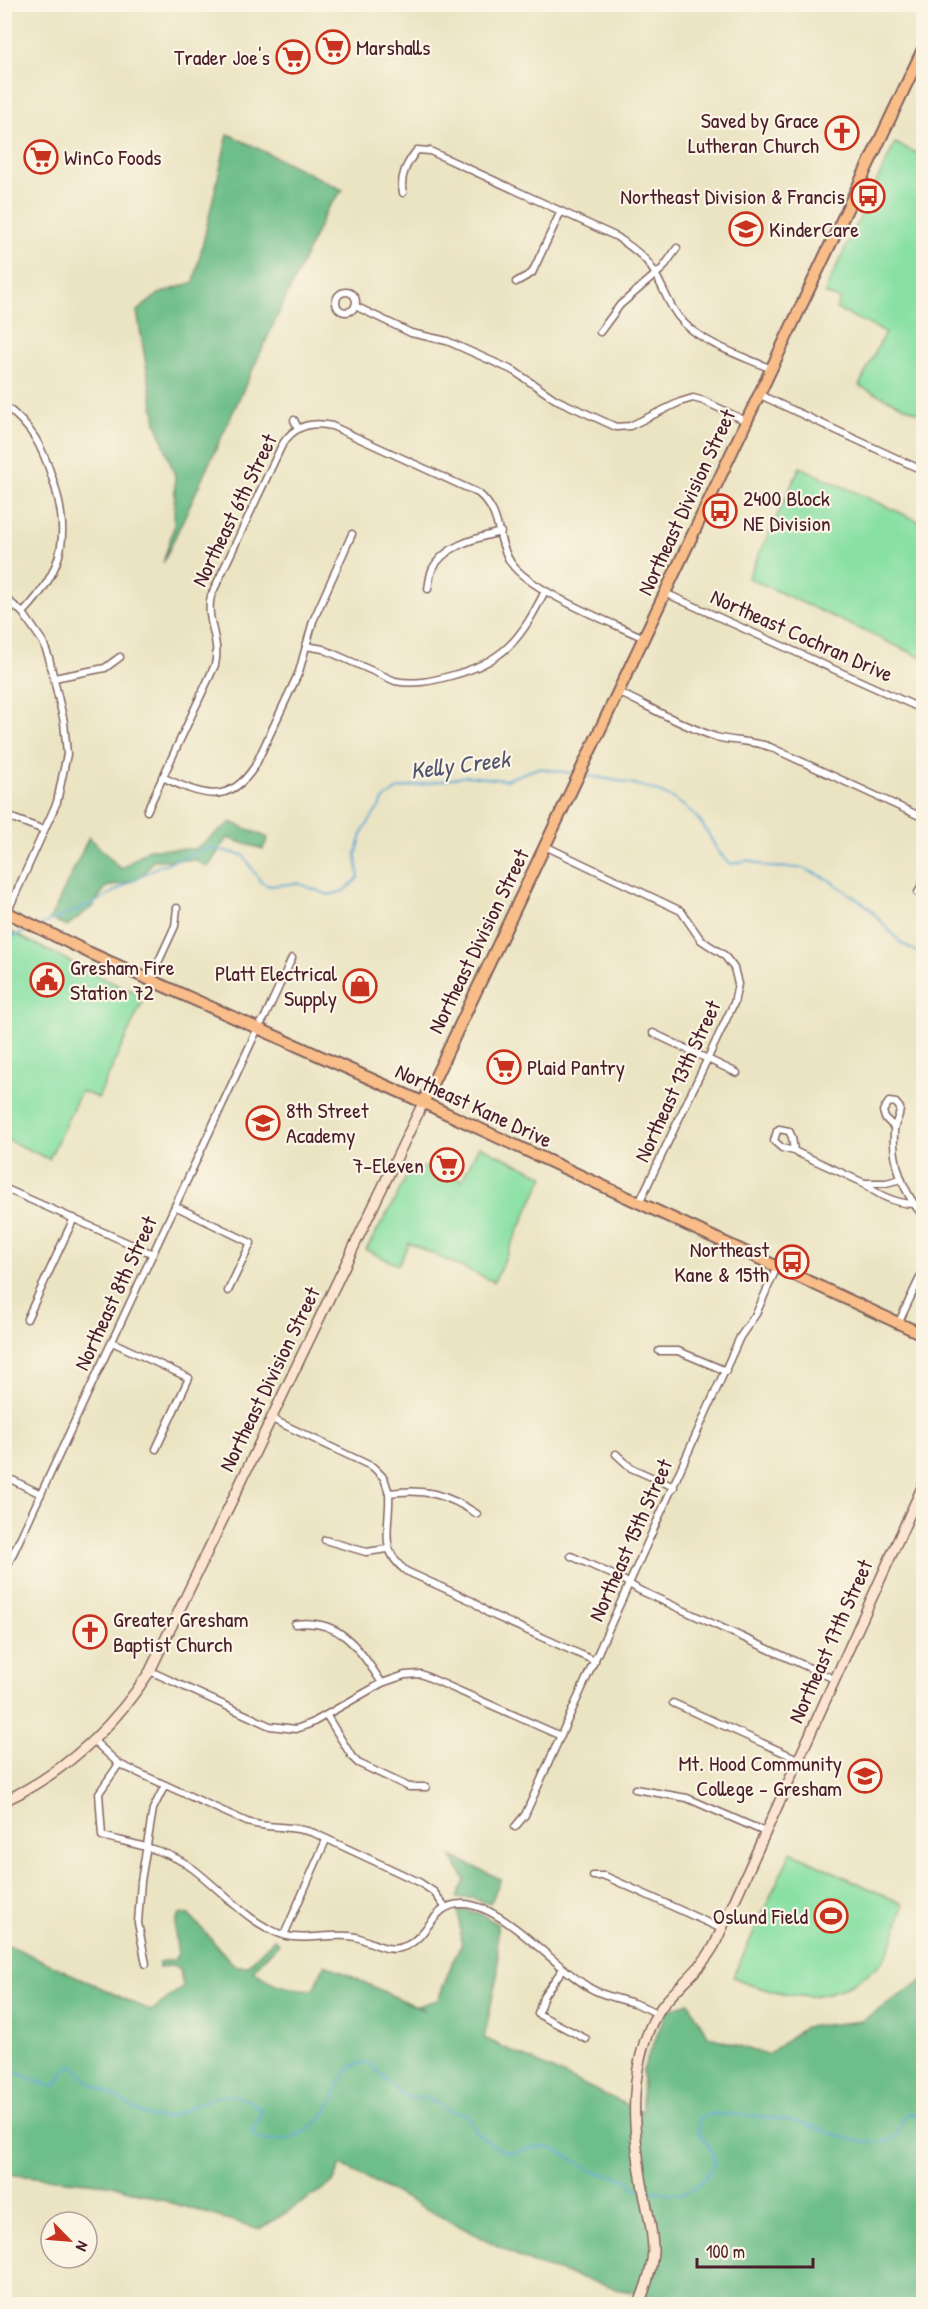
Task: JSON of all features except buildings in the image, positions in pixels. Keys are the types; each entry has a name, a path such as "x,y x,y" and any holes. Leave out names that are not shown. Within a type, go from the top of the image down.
{"main road":[{"name":"Northeast Division Street","path":"423,1103 924,46"},
{"name":"Northeast Kane Drive","path":"5,912 924,1335"}],"street":[{"path":"403,193 402,178 409,160 417,150 430,151 616,237 635,249 648,262 669,304 685,325 702,337 771,369"},
{"path":"516,282 532,273 561,211"},
{"path":"600,332 620,305 656,275 676,248"},
{"path":"355,306 411,333 454,343 522,375 555,399 616,427 630,426 693,398 746,421"},
{"path":"758,394 924,471"},
{"path":"4,405 22,419 40,443 59,497 64,527 60,554 52,576 23,613"},
{"path":"294,420 298,428 315,424 332,426 470,488 491,505 501,532 503,546 510,562 519,574 544,591 644,638"},
{"name":"Northeast 6th Street","path":"147,811 215,665 218,648 209,614 211,596 281,447 298,428"},
{"path":"428,589 432,570 441,557 475,538 501,532"},
{"path":"162,777 196,792 207,794 228,790 247,779 299,672 313,621 352,534"},
{"path":"306,646 323,649 395,681 406,683 429,681 470,671 498,657 523,632 544,591"},
{"name":"Northeast Cochran Drive","path":"665,593 924,710"},
{"path":"4,597 23,613 43,642 54,678 67,737 67,754 61,787 44,830 5,912"},
{"path":"54,678 105,668 120,657"},
{"path":"618,692 703,732 731,741 757,742 770,747 924,818"},
{"path":"4,815 44,830"},
{"name":"Northeast 13th Street","path":"545,846 681,911 701,940 729,961 734,968 738,984 734,1003 639,1203"},
{"path":"918,893 924,880"},
{"path":"150,980 175,926 177,908"},
{"name":"Northeast 8th Street","path":"5,1571 292,958"},
{"path":"653,1033 737,1073"},
{"name":"Northeast Division Street","path":"4,1802 50,1776 94,1741 126,1705 150,1671 423,1103"},
{"path":"894,1128 896,1157 901,1179 913,1204 924,1217"},
{"path":"794,1151 864,1183 872,1191 897,1202 913,1204"},
{"path":"864,1183 886,1183 901,1179"},
{"path":"4,1188 153,1254"},
{"path":"175,1206 251,1243 228,1291"},
{"path":"27,1319 74,1218"},
{"name":"Northeast 15th Street","path":"515,1827 525,1815 740,1337 756,1314 777,1267"},
{"path":"898,1323 924,1269"},
{"path":"112,1342 189,1378 156,1449"},
{"path":"659,1351 678,1351 726,1371"},
{"path":"272,1419 373,1467 384,1478 389,1493 388,1549 398,1565 406,1571 472,1601 488,1613 595,1662"},
{"path":"616,1454 631,1468 674,1487"},
{"path":"4,1476 41,1494"},
{"name":"Northeast 17th Street","path":"639,2304 650,2272 652,2235 639,2163 636,2080 640,2057 658,2014 669,1998 703,1963 722,1929 924,1483"},
{"path":"389,1493 418,1490 435,1493 477,1514"},
{"path":"325,1540 366,1552 388,1549"},
{"path":"571,1556 834,1679"},
{"path":"295,1623 309,1622 323,1625 343,1634 360,1649 382,1683"},
{"path":"150,1671 270,1726 296,1729 327,1716 382,1683 405,1675 421,1674 561,1736"},
{"path":"673,1703 798,1759"},
{"path":"327,1716 358,1763 409,1787 426,1787"},
{"path":"94,1741 119,1764 248,1822 260,1826 301,1828 419,1882 434,1892 445,1907"},
{"path":"119,1764 99,1793 102,1836 145,1847 190,1867 249,1917 284,1935 355,1937 375,1946 397,1949 419,1938 437,1912 445,1907 464,1904 488,1911 525,1936 563,1969 601,1994 634,2003 658,2014"},
{"path":"146,1964 138,1923 145,1847 153,1809 165,1785"},
{"path":"635,1789 687,1798 765,1832"},
{"path":"284,1935 326,1840"},
{"path":"592,1876 605,1876 722,1929"},
{"path":"563,1969 544,1995 538,2014 586,2039"}],"green space":[{"path":"228,134 343,190 327,209 163,563 174,527 175,476 156,422 137,311 159,294 194,282"},
{"path":"895,143 923,156 923,415 859,386 885,332 836,309 840,300 824,293"},
{"path":"800,467 923,523 923,658 748,578"},
{"path":"231,822 268,838 263,849 227,838 208,867 195,860 153,860 144,874 134,881 106,887 92,907 67,926 50,919 89,837 121,869 149,849 195,849"},
{"path":"5,929 113,983 145,996 98,1098 81,1091 49,1159 5,1139"},
{"path":"479,1146 544,1176 494,1282 409,1243 398,1265 366,1250 394,1202 410,1168 434,1167 462,1180"},
{"name":"Oslund Field","path":"791,1852 903,1904 894,1938 880,1963 861,1978 829,1993 813,1996 782,1994 733,1977"},
{"path":"451,1856 501,1879 490,1904 473,1898 457,1898 465,1880"},
{"path":"467,1910 483,1915 497,1924 498,1971 484,2038 642,2112 643,2070 667,2010 689,2003 708,2036 767,2055 805,2027 862,2021 923,1980 923,2304 650,2304 652,2298 533,2264 341,2165 333,2183 260,2229 108,2184 5,2174 4,1948 11,1946 151,2011 183,1987 180,1969 174,1965 159,1968 159,1962 174,1960 178,1954 176,1923 180,1914 190,1915 237,1966 247,1966 274,1939 279,1943 253,1970 274,1983 313,1990 325,1964 425,2011 417,2006 438,2000 462,1943 458,1911"}],"waterway":[{"name":"Kelly Creek","path":"40,925 92,904 159,866 210,848 243,855 261,882 269,886 297,883 329,895 344,891 359,877 356,855 363,831 385,798 398,789 467,776 505,780 538,768 577,774"},
{"name":"Kelly Creek","path":"582,775 629,783 673,799 698,819 720,854 731,864 749,860 767,867 803,868 828,879 867,906 901,943 924,956"},
{"name":"Kelly Creek","path":"4,940 32,929"},
{"path":"4,2069 55,2086 66,2069 72,2065 95,2086 148,2116 161,2118 209,2099 222,2096 237,2097 260,2108 260,2116 252,2134 271,2141 293,2137 314,2125 328,2110 346,2073 357,2064 365,2063 380,2073 403,2095 412,2098 423,2097 441,2105 447,2111 464,2113 477,2133 502,2151 514,2153 529,2148 545,2147 557,2150 593,2171 627,2180 634,2189 641,2189"},
{"path":"647,2189 672,2194 686,2193 706,2177 715,2162 712,2151 700,2134 698,2123 700,2118 710,2114 789,2120 870,2143 883,2142 896,2137 903,2119 909,2113 924,2118"}],"place":[{"name":"Marshalls","path":"333,47"},
{"name":"Trader Joe's","path":"293,57"},
{"name":"Saved by Grace Lutheran Church","path":"842,133"},
{"name":"WinCo Foods","path":"41,157"},
{"name":"Northeast Division & Francis","path":"868,196"},
{"name":"KinderCare","path":"746,229"},
{"name":"2400 Block NE Division","path":"720,511"},
{"name":"Gresham Fire Station 72","path":"47,980"},
{"name":"Platt Electrical Supply","path":"360,986"},
{"name":"Plaid Pantry","path":"504,1067"},
{"name":"8th Street Academy","path":"263,1123"},
{"name":"7-Eleven","path":"447,1165"},
{"name":"Northeast Kane & 15th","path":"792,1262"},
{"name":"Greater Gresham Baptist Church","path":"90,1632"},
{"name":"Mt. Hood Community College - Gresham","path":"865,1776"},
{"name":"Oslund Field","path":"831,1916"}]}
